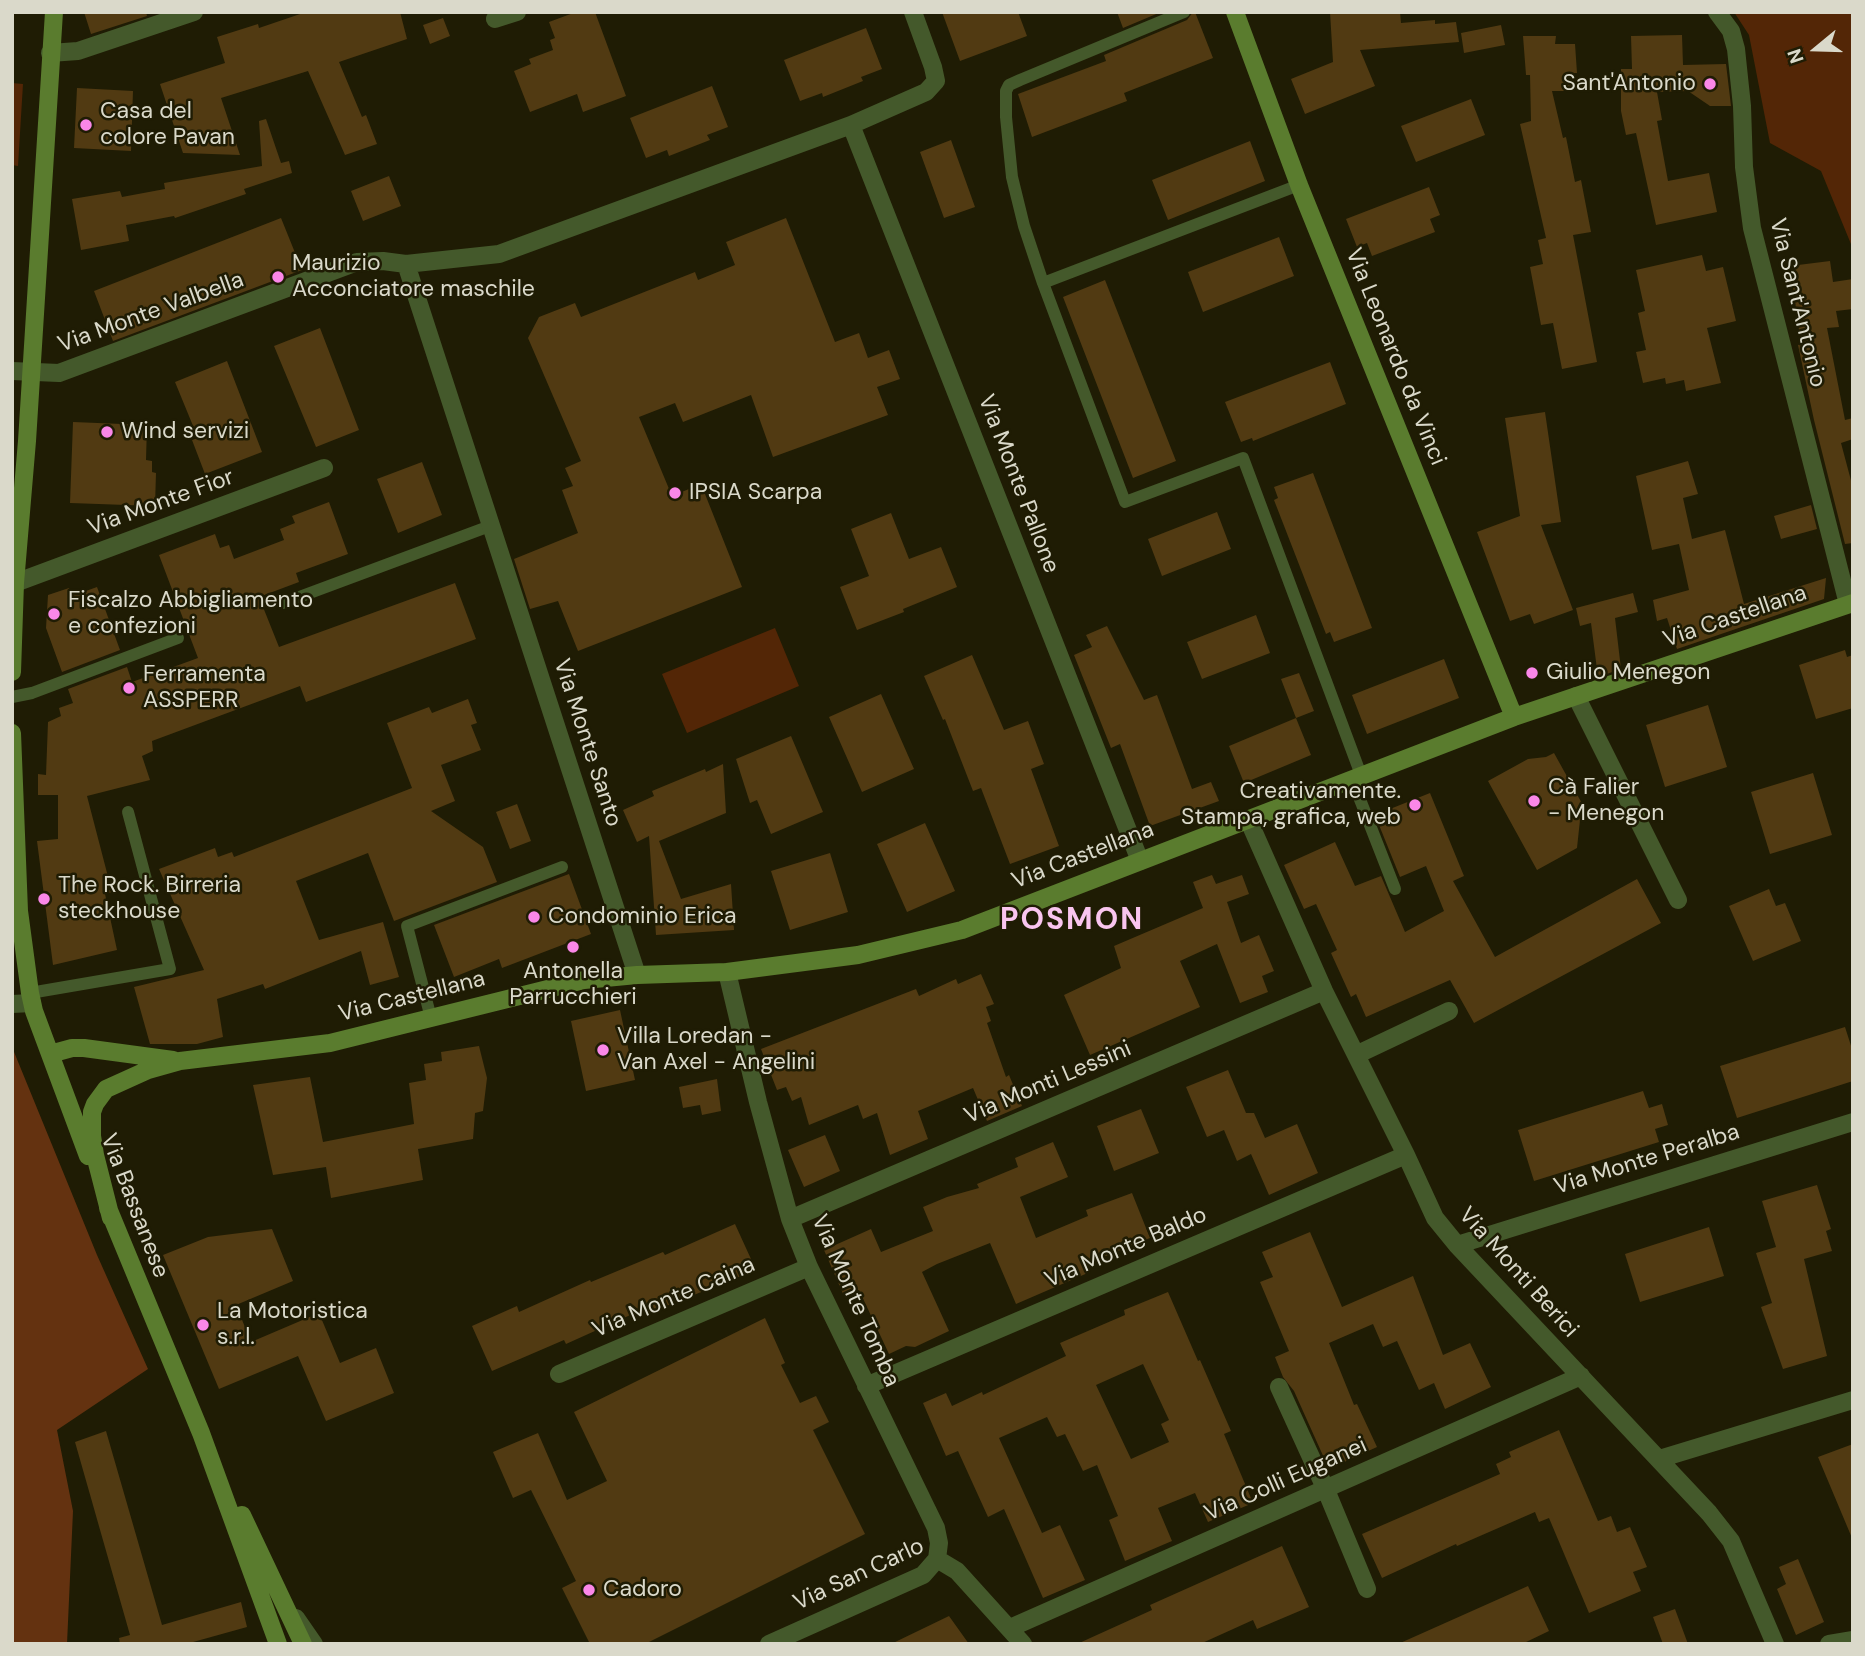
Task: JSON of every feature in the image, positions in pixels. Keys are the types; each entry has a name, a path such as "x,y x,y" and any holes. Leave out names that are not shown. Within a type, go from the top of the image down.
{"main road":[{"path":"12,672 15,583 32,372 54,12"},
{"name":"Via Leonardo da Vinci","path":"1236,12 1298,185 1514,717"},
{"name":"Via Castellana","path":"111,1218 92,1136 91,1122 95,1104 106,1089 148,1070 180,1061 330,1043 584,980 727,972 858,955 962,930 1514,717 1851,603"},
{"name":"Via Bassanese","path":"12,733 19,911 31,998 111,1218 201,1433 278,1644"},
{"name":"Via Castellana","path":"50,1054 84,1048 180,1061"},
{"name":"Via Bassanese","path":"201,1433 303,1644"}],"street":[{"path":"50,53 78,51 194,12"},
{"path":"495,19 517,12"},
{"path":"407,264 499,254 851,125 926,92 936,80 913,12"},
{"name":"Via Sant'Antonio","path":"1717,12 1731,31 1736,49 1742,106 1744,167 1752,228 1851,603"},
{"name":"Via Monte Pallone","path":"851,125 1140,861"},
{"name":"Via Monte Valbella","path":"12,371 59,373 357,262 407,264"},
{"name":"Via Monte Santo","path":"407,264 637,975"},
{"name":"Via Monte Fior","path":"15,583 324,468"},
{"path":"1576,696 1678,900"},
{"name":"Via Monti Berici","path":"1248,819 1324,991 1435,1218 1457,1245 1709,1513 1731,1541 1775,1644"},
{"name":"Via Monte Tomba","path":"727,972 754,1089 790,1219 808,1267 936,1528 939,1544 937,1559"},
{"name":"Via Monti Lessini","path":"790,1219 1324,991"},
{"path":"12,1004 31,998"},
{"path":"1356,1055 1449,1011"},
{"name":"Via Monte Peralba","path":"1457,1245 1853,1122"},
{"name":"Via Monte Baldo","path":"866,1386 1406,1154"},
{"name":"Via Monte Caina","path":"559,1374 808,1267"},
{"name":"Via Colli Euganei","path":"1010,1628 1581,1376"},
{"path":"1279,1387 1326,1489 1367,1589"},
{"path":"1659,1459 1853,1400"},
{"name":"Via San Carlo","path":"769,1644 923,1575 937,1559 957,1571 1023,1644"},
{"path":"286,1605 314,1644"},
{"name":"Via Bassanese","path":"271,1623 286,1644"},
{"path":"1829,1644 1853,1640"}],"lane":[{"path":"1185,12 1009,85 1006,91 1006,117 1012,177 1024,226 1043,283 1125,502 1243,458 1395,889"},
{"path":"1043,283 1298,185"},
{"path":"283,603 490,526"},
{"path":"12,697 32,693 177,638"},
{"path":"31,998 170,969 128,813"},
{"path":"431,1018 407,926 562,867"}],"shaded area":[{"path":"1734,12 1853,12 1853,249 1821,171 1770,143 1749,35"},
{"path":"12,83 23,84 18,166 12,165"},
{"path":"775,628 799,686 687,733 662,674"},
{"path":"12,1047 97,1255 148,1369 57,1430 73,1511 67,1644 12,1644"}],"building":[{"path":"84,12 146,12 147,16 91,34"},
{"path":"306,12 400,12 407,39 339,62 362,117 366,115 377,144 345,155 308,71 221,98 240,155 183,153 160,84 225,63 217,37 258,24 259,28"},
{"path":"576,12 595,12 626,96 583,112 577,94 530,112 514,71 531,64 529,59 553,50 550,40 555,38 549,22"},
{"path":"942,12 1018,12 1027,36 960,61"},
{"path":"1117,12 1161,12 1123,28"},
{"path":"1193,12 1213,58 1124,93 1127,101 1032,137 1018,94 1106,61 1104,55 1187,20"},
{"path":"1330,12 1400,12 1401,23 1435,20 1435,24 1456,22 1459,42 1360,50 1375,86 1305,114 1291,79 1333,62"},
{"path":"443,18 450,36 430,44 423,25"},
{"path":"1501,25 1505,45 1464,53 1461,33"},
{"path":"866,28 882,69 861,77 863,81 823,97 822,93 800,101 784,60"},
{"path":"1682,35 1683,65 1726,64 1731,106 1710,106 1688,91 1657,92 1662,120 1657,121 1668,181 1709,173 1717,212 1656,225 1636,133 1626,135 1621,111 1621,69 1632,69 1631,36"},
{"path":"1523,36 1556,36 1555,44 1575,44 1577,73 1572,73 1572,91 1552,91 1563,138 1566,137 1575,182 1581,180 1591,232 1573,235 1597,362 1562,369 1553,323 1541,325 1530,267 1543,264 1538,240 1546,238 1520,124 1531,121 1530,75 1526,75"},
{"path":"712,86 728,127 707,135 710,140 669,156 667,150 646,158 630,118"},
{"path":"77,88 133,91 131,151 74,148"},
{"path":"1471,99 1485,135 1416,162 1401,126"},
{"path":"266,119 281,163 289,161 292,173 244,189 246,194 175,218 174,216 126,225 129,241 81,250 72,199 120,191 122,197 165,189 164,183 262,166 259,121"},
{"path":"951,140 975,207 944,218 920,152"},
{"path":"1250,141 1265,181 1168,220 1152,180"},
{"path":"389,176 401,206 363,221 351,191"},
{"path":"1429,187 1440,215 1430,219 1435,232 1372,256 1367,243 1357,247 1346,219"},
{"path":"281,218 302,270 113,341 94,291"},
{"path":"786,218 835,342 859,333 868,358 889,350 900,379 877,387 888,415 773,457 751,395 683,422 675,403 639,417 672,496 701,484 742,587 578,651 558,601 530,609 514,559 578,533 562,490 573,486 565,468 581,461 528,338 539,317 575,303 581,317 695,272 698,280 735,265 726,242"},
{"path":"1279,237 1294,276 1203,312 1188,272"},
{"path":"1702,255 1706,271 1723,267 1736,321 1707,328 1721,383 1686,391 1684,380 1666,384 1665,378 1643,383 1636,352 1646,350 1638,313 1645,311 1636,270"},
{"path":"1830,261 1833,282 1853,279 1853,309 1836,311 1839,327 1827,328 1845,420 1853,418 1853,439 1841,443 1853,488 1853,543 1845,544 1798,345 1801,344 1790,266"},
{"path":"1105,280 1176,461 1133,478 1063,297"},
{"path":"320,328 359,430 316,447 274,346"},
{"path":"227,361 262,452 205,474 192,440 198,438 175,382"},
{"path":"1330,362 1346,404 1253,441 1252,438 1241,442 1225,402"},
{"path":"1545,412 1561,522 1541,525 1573,610 1534,624 1530,614 1510,621 1477,532 1520,516 1505,418"},
{"path":"73,422 147,425 146,460 152,461 152,472 156,473 155,506 70,503"},
{"path":"1688,461 1698,494 1683,498 1692,539 1725,530 1744,604 1826,578 1824,599 1677,649 1667,618 1657,621 1653,600 1689,590 1679,544 1652,550 1636,476"},
{"path":"422,462 442,515 398,533 377,479"},
{"path":"1313,473 1372,628 1334,642 1330,632 1326,634 1274,500 1278,498 1274,487"},
{"path":"329,502 348,554 296,573 299,582 259,597 279,647 455,583 476,639 306,702 300,686 152,741 153,751 142,756 150,780 87,796 112,892 105,894 117,950 53,965 37,841 58,839 58,795 38,795 38,774 46,775 48,722 61,716 59,708 73,703 68,689 127,667 132,682 198,658 159,555 215,534 220,548 229,545 234,559 284,540 280,529 295,523 292,516"},
{"path":"1811,505 1817,529 1781,539 1774,516"},
{"path":"1217,512 1231,549 1162,576 1148,539"},
{"path":"891,513 909,559 941,547 957,587 857,630 840,587 869,576 851,529"},
{"path":"97,587 120,650 62,672 46,628 48,595 69,588 72,596"},
{"path":"1633,593 1638,612 1615,618 1621,669 1598,677 1591,623 1580,626 1576,608"},
{"path":"1256,615 1270,653 1202,679 1187,642"},
{"path":"1107,626 1144,700 1157,695 1192,789 1211,782 1219,801 1150,826 1120,744 1111,748 1074,655 1092,647 1086,635"},
{"path":"1845,650 1847,657 1853,655 1853,708 1816,719 1799,665"},
{"path":"972,655 1004,730 1028,721 1044,764 1031,769 1059,846 1010,864 981,788 973,791 945,719 943,720 924,676"},
{"path":"1444,659 1459,698 1367,734 1352,695"},
{"path":"1299,673 1314,711 1296,718 1281,679"},
{"path":"881,694 914,769 862,792 829,717"},
{"path":"468,699 477,723 471,725 481,750 441,765 455,801 431,811 483,847 497,882 394,921 368,853 296,881 319,940 383,922 399,977 370,985 361,951 265,989 263,984 217,999 223,1037 197,1044 150,1044 134,987 204,970 159,869 215,848 218,857 232,852 234,857 412,788 387,723 429,707 432,713"},
{"path":"1708,705 1727,767 1665,787 1646,725"},
{"path":"1296,718 1311,755 1244,783 1229,746"},
{"path":"791,736 823,812 771,834 757,800 750,803 736,759"},
{"name":"Cà Falier - Menegon","path":"1554,753 1589,816 1580,820 1577,848 1537,870 1488,781 1528,759"},
{"path":"723,764 726,813 659,841 681,899 731,884 734,930 656,935 649,836 637,842 623,810 654,796 652,791"},
{"path":"1813,773 1832,835 1770,854 1751,792"},
{"path":"1430,793 1464,876 1453,881 1495,957 1637,879 1661,923 1474,1023 1450,980 1366,1017 1356,994 1351,997 1331,953 1337,950 1316,904 1304,909 1284,865 1335,842 1355,886 1381,876 1405,932 1444,911 1426,866 1400,877 1375,815"},
{"path":"517,804 531,841 510,849 496,812"},
{"path":"925,823 955,891 907,912 877,844"},
{"path":"830,853 848,912 790,930 771,871"},
{"name":"Condominio Erica","path":"569,874 591,934 502,968 499,959 454,977 434,925"},
{"path":"1212,875 1216,884 1242,875 1249,894 1227,902 1241,943 1259,935 1274,971 1262,976 1268,992 1240,1003 1217,944 1180,961 1200,1007 1090,1055 1064,995 1121,968 1114,946 1203,908 1193,882"},
{"path":"1769,889 1776,906 1785,903 1801,941 1753,961 1729,906"},
{"path":"981,974 994,1004 986,1007 991,1021 987,1023 1006,1077 1009,1075 1022,1106 987,1121 973,1088 918,1111 928,1139 890,1155 877,1113 863,1119 858,1105 809,1125 801,1097 792,1101 786,1087 777,1090 761,1049 916,989 919,996 956,979 958,984"},
{"name":"Villa Loredan - Van Axel - Angelini","path":"620,1010 635,1080 586,1091 571,1021"},
{"path":"1845,1027 1853,1052 1853,1081 1737,1118 1720,1066"},
{"path":"479,1046 487,1078 483,1111 475,1113 473,1139 418,1149 423,1180 331,1198 326,1167 273,1175 253,1085 310,1077 323,1142 414,1124 409,1083 426,1080 424,1064 442,1061 441,1052"},
{"path":"1228,1070 1246,1113 1254,1113 1265,1138 1297,1124 1318,1173 1269,1195 1251,1154 1237,1161 1224,1130 1207,1137 1186,1087"},
{"path":"717,1079 721,1111 702,1115 700,1105 683,1108 679,1087"},
{"path":"1643,1091 1649,1108 1662,1104 1668,1125 1655,1129 1659,1142 1534,1181 1518,1130"},
{"path":"1141,1109 1159,1153 1114,1171 1097,1126"},
{"path":"825,1135 840,1171 804,1187 788,1150"},
{"path":"1053,1142 1068,1177 1020,1197 1036,1238 1088,1216 1086,1210 1132,1193 1150,1238 1086,1264 1090,1272 1016,1304 990,1243 937,1264 922,1272 949,1331 915,1347 906,1346 889,1354 859,1290 844,1296 824,1250 871,1229 881,1252 933,1231 923,1207 979,1188 977,1184 1018,1167 1015,1158"},
{"path":"1817,1185 1831,1229 1826,1231 1832,1251 1804,1259 1827,1356 1783,1369 1761,1307 1772,1303 1756,1253 1776,1247 1762,1201"},
{"path":"735,1224 756,1270 639,1317 637,1312 566,1344 564,1340 492,1371 472,1326 517,1306 519,1312 590,1280 591,1282 663,1252 665,1255"},
{"path":"1709,1227 1724,1276 1640,1302 1625,1254"},
{"path":"272,1229 293,1281 236,1305 251,1342 319,1313 340,1363 376,1348 394,1393 326,1421 298,1356 219,1389 163,1255 208,1237"},
{"path":"1310,1232 1342,1307 1413,1276 1443,1355 1470,1343 1491,1387 1445,1409 1434,1383 1419,1390 1397,1341 1383,1347 1373,1324 1329,1343 1354,1405 1357,1404 1377,1447 1329,1469 1294,1391 1283,1377 1275,1357 1289,1351 1260,1282 1273,1277 1262,1252"},
{"path":"1168,1292 1231,1431 1224,1434 1253,1503 1208,1522 1195,1493 1158,1508 1172,1541 1125,1561 1109,1520 1118,1516 1097,1465 1083,1471 1065,1434 1057,1437 1047,1417 999,1438 1042,1533 1060,1525 1085,1580 1043,1598 1004,1509 988,1517 958,1451 946,1456 923,1403 946,1393 952,1406 982,1392 983,1395 1066,1356 1060,1343 1125,1315 1124,1310","holes":["1143,1364 1169,1420 1161,1424 1169,1442 1131,1459 1096,1385"]},
{"path":"765,1318 785,1363 781,1365 800,1403 816,1396 829,1422 813,1430 865,1534 645,1644 590,1644 562,1588 576,1581 531,1490 513,1498 493,1452 538,1433 567,1500 607,1481 574,1412"},
{"path":"1559,1430 1598,1521 1611,1516 1617,1532 1630,1527 1647,1567 1633,1572 1641,1591 1589,1613 1549,1518 1539,1522 1535,1512 1382,1578 1362,1534 1500,1474 1496,1464 1511,1457 1509,1452"},
{"path":"106,1431 162,1625 241,1602 247,1627 186,1644 120,1644 119,1638 130,1635 75,1442"},
{"path":"1853,1444 1853,1538 1852,1538 1818,1457"},
{"path":"1282,1546 1309,1607 1257,1629 1253,1620 1200,1644 1077,1644 1152,1610 1150,1605"},
{"path":"1798,1559 1824,1622 1796,1635 1777,1589 1786,1584 1779,1567"},
{"path":"1528,1586 1549,1631 1522,1644 1398,1644"},
{"path":"1675,1609 1688,1644 1663,1644 1653,1617"},
{"path":"949,1616 969,1644 891,1644"}],"place":[{"name":"Sant'Antonio","path":"1710,84"},
{"name":"Casa del colore Pavan","path":"86,125"},
{"name":"Maurizio Acconciatore maschile","path":"278,277"},
{"name":"Wind servizi","path":"107,432"},
{"name":"IPSIA Scarpa","path":"675,493"},
{"name":"Fiscalzo Abbigliamento e confezioni","path":"54,614"},
{"name":"Giulio Menegon","path":"1532,673"},
{"name":"Ferramenta ASSPERR","path":"129,688"},
{"name":"Cà Falier - Menegon","path":"1534,801"},
{"name":"Creativamente. Stampa, grafica, web","path":"1415,805"},
{"name":"The Rock. Birreria steckhouse","path":"44,899"},
{"name":"Condominio Erica","path":"534,917"},
{"name":"Antonella Parrucchieri","path":"573,947"},
{"name":"Villa Loredan - Van Axel - Angelini","path":"603,1050"},
{"name":"La Motoristica s.r.l.","path":"203,1325"},
{"name":"Cadoro","path":"589,1590"}],"district":[{"name":"POSMON","path":"1072,921"}]}
